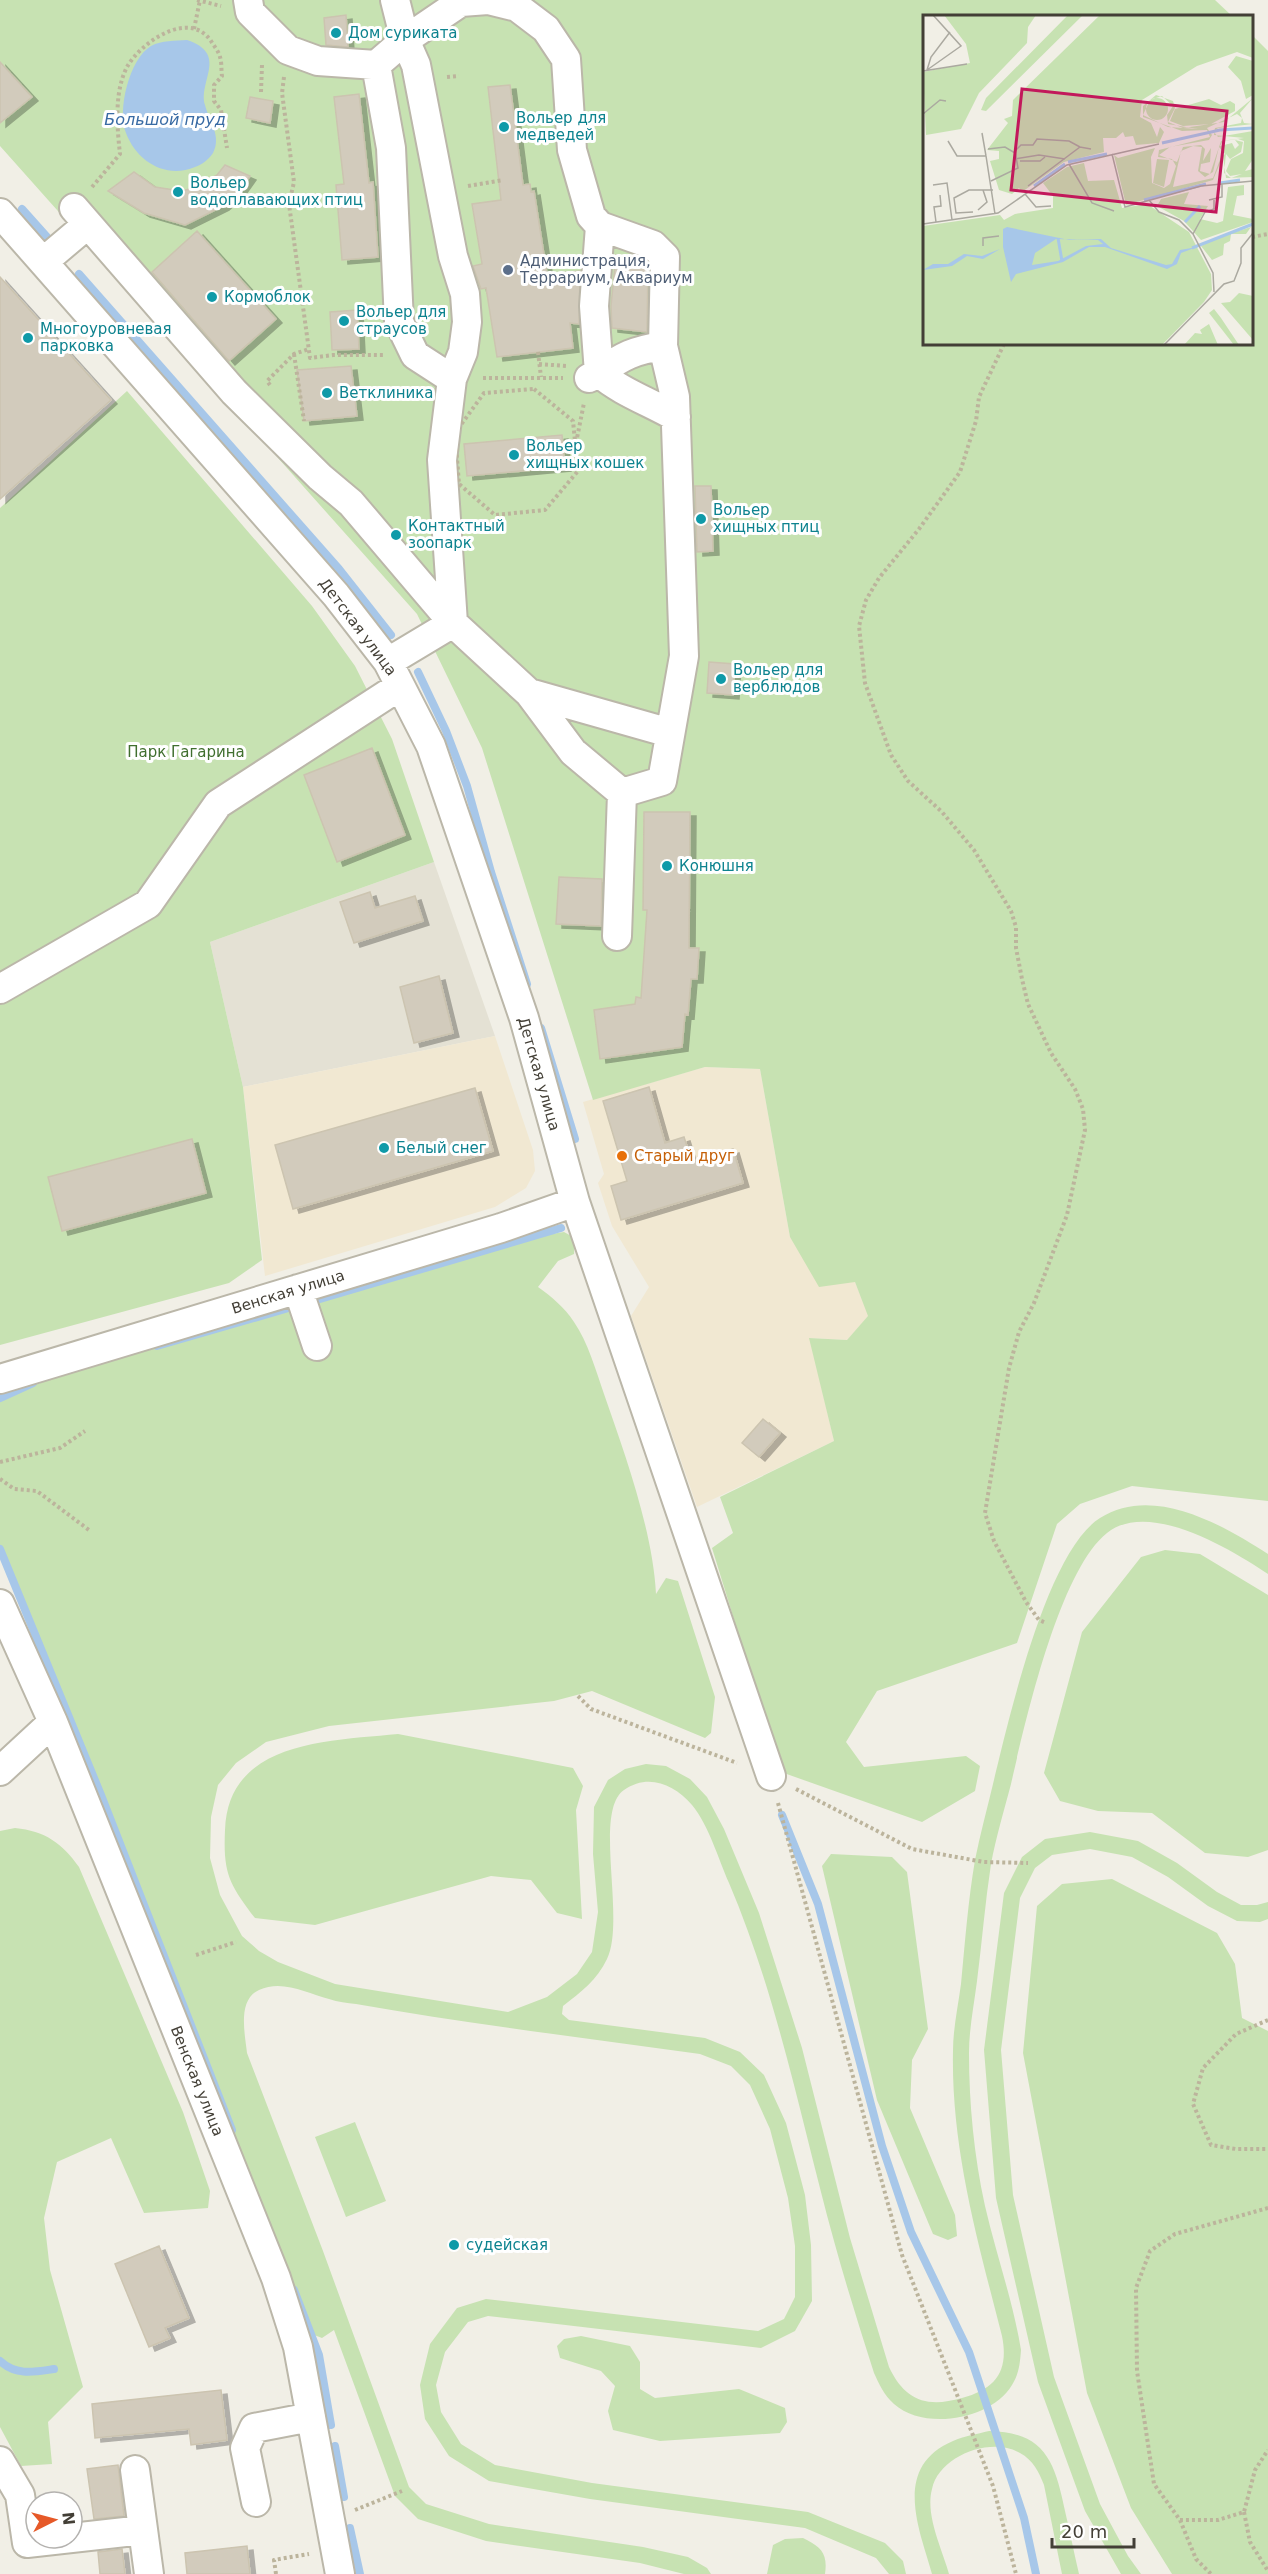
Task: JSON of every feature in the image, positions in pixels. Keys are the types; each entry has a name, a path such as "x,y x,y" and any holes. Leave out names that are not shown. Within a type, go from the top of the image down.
{"street":[{"path":"248,0 250,12 288,50 318,61 376,65 405,40 462,1 488,0 517,7 546,28 566,58 572,150 591,216 600,226 653,245 665,257 663,346 675,397 684,656 662,781 622,793"},
{"path":"395,0 405,40 416,65 453,256 465,294 467,322 463,352 452,379 442,460 453,623"},
{"path":"376,65 391,148 399,322 415,355 452,379"},
{"name":"Детская улица","path":"0,213 336,595 394,674 431,746 516,995 575,1202 771,1776"},
{"path":"43,262 81,216 234,392 320,477 351,503 453,623 529,693 573,752 622,793"},
{"path":"594,375 594,306 600,226"},
{"path":"594,375 620,357 640,350 663,346"},
{"path":"594,375 645,399 676,417"},
{"path":"0,989 148,904 218,804 394,674 453,623"},
{"path":"529,693 670,733"},
{"path":"617,936 622,793"},
{"name":"Венская улица","path":"0,1379 501,1228 575,1202"},
{"path":"298,1289 317,1346"},
{"name":"Венская улица","path":"0,1604 53,1722 276,2278 298,2347 340,2574"},
{"path":"0,1771 53,1722"},
{"path":"256,2502 245,2448 254,2428 311,2417"},
{"path":"0,2461 20,2495 27,2543 143,2530"},
{"path":"135,2470 149,2574"}],"path":[{"path":"194,29 200,0"},
{"path":"81,216 120,154 117,130 119,97 127,68 144,46 161,35 179,28 194,29 208,36 220,56 222,76 214,85 214,101 221,110 227,148"},
{"path":"288,50 282,93 294,182 289,204 310,358 333,355 415,355"},
{"path":"1253,237 1268,234"},
{"path":"1004,345 979,397 975,421 960,472 919,529 879,578 866,600 859,626 865,683 891,755 908,781 942,812 974,850 1011,911 1016,927 1018,958 1028,1004 1051,1053 1075,1089 1083,1109 1085,1130 1067,1215 1034,1303 1019,1332 1009,1368 985,1513 994,1541 1026,1602 1039,1620 1047,1623"},
{"path":"267,381 294,354 309,349"},
{"path":"538,352 541,377"},
{"path":"294,354 305,428"},
{"path":"452,379 594,375 575,447 578,471 546,510 495,515 459,484 455,432 484,393 534,389 573,421 575,447"},
{"path":"0,1462 60,1448 85,1431"},
{"path":"0,1479 14,1489 37,1491 89,1530"},
{"path":"578,1696 591,1709 771,1776 912,1849 984,1862 1028,1863"},
{"path":"771,1776 902,2255 993,2486 1016,2574"},
{"path":"196,1955 236,1942"},
{"path":"1268,2020 1236,2034 1203,2068 1193,2104 1211,2145 1236,2149 1268,2149"},
{"path":"1211,2574 1196,2559 1179,2520 1154,2484 1137,2371 1136,2288 1150,2252 1175,2234 1268,2208"},
{"path":"1268,2450 1255,2469 1244,2512 1250,2542 1268,2571"},
{"path":"346,2513 402,2491"},
{"path":"1179,2520 1218,2520 1244,2512"},
{"path":"276,2574 274,2560 313,2554"}],"shaded area":[{"path":"434,862 495,1036 243,1087 210,942"},
{"path":"495,1036 533,1150 535,1171 526,1188 495,1207 265,1276 243,1087"},
{"path":"705,1067 760,1069 790,1237 855,1282 869,1316 847,1340 810,1338 834,1441 697,1507 631,1316 649,1287 612,1226 598,1183 604,1174 583,1102"}],"green space":[{"path":"0,0 1215,0 1231,15 923,15 923,345 1253,345 1253,36 1268,51 1268,1501 1132,1486 1080,1504 1057,1524 1017,1643 877,1691 846,1742 864,1767 966,1756 980,1766 975,1791 922,1822 781,1772 712,1548 733,1533 720,1497 834,1441 809,1338 847,1340 868,1316 855,1282 819,1287 790,1237 760,1069 705,1067 593,1100 482,748 417,614 0,146 0,123 32,97 0,62"},
{"name":"Парк Гагарина","path":"127,391 312,606 355,666 392,739 434,862 210,942 243,1087 262,1260 229,1283 0,1345 0,508"},
{"path":"564,1232 575,1238 574,1254 558,1261 538,1287 558,1303 570,1317 579,1330 591,1357 637,1493 650,1545 656,1594 666,1578 678,1581 715,1697 711,1733 705,1738 592,1691 554,1701 329,1726 266,1742 236,1763 218,1785 211,1817 210,1858 220,1895 242,1936 259,1951 278,1962 335,1984 508,2012 547,1997 577,1974 592,1952 598,1912 593,1854 594,1807 608,1780 625,1769 646,1764 666,1766 690,1779 707,1797 724,1829 759,1913 802,2048 850,2238 889,2367 902,2388 918,2399 938,2402 974,2394 991,2384 997,2377 1003,2359 1002,2336 975,2230 961,2159 956,2124 953,2043 970,1891 977,1851 1019,1682 1046,1601 1063,1565 1081,1537 1100,1518 1121,1509 1142,1505 1187,1512 1230,1531 1268,1554 1268,1574 1234,1553 1190,1532 1167,1525 1145,1522 1124,1524 1107,1533 1090,1552 1059,1613 1046,1650 1025,1724 991,1864 969,2044 971,2110 978,2168 989,2224 1014,2314 1021,2355 1018,2373 1012,2385 989,2407 973,2414 939,2419 907,2412 887,2397 874,2373 843,2274 775,2015 746,1926 698,1813 677,1791 660,1783 642,1782 633,1785 624,1790 615,1802 610,1842 612,1941 607,1959 598,1973 582,1991 563,2006 562,2014 569,2020 705,2038 740,2052 764,2075 786,2123 805,2195 811,2245 812,2301 795,2331 761,2348 488,2316 468,2322 445,2352 436,2385 441,2412 461,2444 495,2465 592,2483 808,2512 885,2543 903,2561 906,2574 889,2574 876,2558 805,2528 590,2499 489,2481 449,2456 425,2419 420,2385 430,2344 457,2308 486,2299 758,2331 784,2319 795,2297 795,2246 788,2198 770,2129 750,2085 731,2066 700,2054 442,2018 339,2002 285,1986 268,1987 252,1995 245,2009 244,2027 247,2053 323,2251 409,2487 426,2504 489,2524 643,2547 688,2557 707,2568 711,2574 684,2574 640,2563 486,2541 418,2519 395,2496 334,2330 322,2338 309,2333 101,1796 0,1552 0,1402 11,1394 43,1382 294,1306 309,1340 328,1333 317,1299 532,1237"},
{"path":"1165,1550 1200,1554 1268,1595 1268,1850 1248,1857 1205,1853 1152,1813 1098,1811 1060,1801 1044,1773 1082,1632 1141,1557"},
{"path":"398,1734 573,1768 583,1786 576,1810 582,1919 557,1913 531,1880 491,1876 315,1925 255,1918 234,1887 225,1857 225,1830 231,1800 244,1778 263,1762 287,1751 343,1739"},
{"path":"15,1828 44,1835 66,1851 79,1867 183,2112 210,2191 208,2208 144,2213 111,2138 57,2162 44,2218 50,2270 83,2387 48,2422 52,2464 21,2466 0,2427 0,1831"},
{"path":"1090,1832 1138,1841 1177,1863 1217,1892 1241,1905 1268,1902 1268,1919 1260,1922 1237,1921 1208,1906 1168,1877 1132,1857 1090,1849 1052,1855 1035,1868 1020,1898 1001,2050 1013,2195 1054,2377 1100,2504 1128,2556 1141,2574 1121,2574 1085,2511 1038,2382 996,2198 984,2050 1004,1893 1022,1857 1045,1839"},
{"path":"831,1854 892,1857 907,1872 928,2029 912,2060 910,2108 955,2215 957,2236 948,2240 933,2234 877,2100 822,1866"},
{"path":"1112,1879 1217,1933 1235,1964 1242,2018 1268,2031 1268,2574 1172,2574 1131,2508 1087,2393 1023,2053 1037,1906 1062,1884"},
{"path":"355,2122 386,2201 346,2217 315,2137"},
{"path":"581,2336 630,2346 640,2362 640,2389 655,2398 739,2389 785,2408 787,2422 780,2433 660,2441 613,2430 608,2411 615,2386 601,2371 560,2358 557,2346 564,2339"},
{"path":"989,2431 1023,2437 1035,2444 1051,2464 1057,2478 1079,2574 1062,2574 1044,2485 1035,2467 1020,2453 1008,2448 995,2447 968,2452 945,2467 937,2477 930,2499 932,2521 949,2574 932,2574 921,2537 915,2500 916,2482 922,2466 934,2452 953,2441"},
{"path":"803,2538 822,2552 826,2567 825,2574 767,2574 773,2545 785,2539"}],"water":[{"name":"Большой пруд","path":"187,40 200,46 207,53 209,69 204,96 216,141 213,153 203,163 174,171 154,165 137,152 126,133 124,99 131,73 143,53 151,46 160,43"}],"building":[{"name":"Дом суриката","path":"346,15 348,47 326,45 324,18"},
{"path":"0,62 32,97 0,123"},
{"name":"Администрация, Террариум, Аквариум","path":"510,85 523,185 530,184 531,192 534,191 547,274 580,271 579,324 570,323 573,348 497,357 486,288 481,289 473,266 482,264 472,204 501,200 488,87"},
{"path":"359,94 369,183 373,182 378,257 342,260 336,185 344,184 334,97"},
{"path":"250,97 273,101 270,123 246,118"},
{"name":"Вольер водоплавающих птиц","path":"225,165 250,176 238,193 223,206 185,225 144,213 108,191 134,172 155,187 181,191 194,188 217,175"},
{"name":"Кормоблок","path":"197,231 276,319 229,361 152,272"},
{"path":"616,255 640,258 648,264 647,332 612,328 611,306"},
{"name":"Многоуровневая парковка","path":"0,277 111,400 0,499"},
{"name":"Вольер для страусов","path":"357,310 359,349 332,350 330,312"},
{"name":"Ветклиника","path":"351,366 357,416 304,421 297,370"},
{"name":"Вольер хищных кошек","path":"562,435 565,467 467,476 464,444"},
{"name":"Вольер хищных птиц","path":"695,486 711,486 713,551 697,552"},
{"name":"Вольер для верблюдов","path":"709,662 735,664 733,695 707,693"},
{"path":"372,748 405,835 337,862 304,775"},
{"path":"644,812 690,812 689,948 699,948 697,979 691,979 682,1047 600,1059 594,1010 635,1004 636,997 641,998 647,910 643,910"},
{"path":"559,877 602,879 601,926 556,924"},
{"path":"370,892 375,908 415,896 423,921 354,943 340,902"},
{"path":"439,976 453,1033 414,1043 400,987"},
{"path":"649,1087 665,1143 684,1137 692,1162 733,1149 743,1183 621,1220 611,1186 627,1181 603,1101"},
{"name":"Белый снег","path":"475,1088 493,1151 293,1209 275,1145"},
{"path":"192,1139 206,1193 62,1231 48,1177"},
{"path":"763,1419 780,1433 759,1457 742,1443"},
{"path":"159,2246 189,2318 165,2328 170,2338 149,2347 115,2264"},
{"path":"221,2390 227,2440 191,2445 189,2429 95,2438 92,2404"},
{"path":"118,2465 124,2516 94,2519 87,2469"},
{"path":"247,2546 250,2574 187,2574 185,2553"},
{"path":"122,2549 125,2574 100,2574 98,2552"}],"waterway":[{"path":"22,209 47,237"},
{"path":"79,274 339,569 391,635"},
{"path":"418,672 446,731 467,786 491,872 527,984"},
{"path":"541,1028 575,1139"},
{"path":"320,1299 561,1228"},
{"path":"157,1346 292,1307"},
{"path":"0,1398 33,1383"},
{"path":"0,1549 101,1795 232,2130"},
{"path":"782,1815 818,1904 882,2146 911,2232 969,2352 1024,2518 1036,2574"},
{"path":"294,2290 319,2355 331,2425"},
{"path":"0,2361 19,2371 54,2369"},
{"path":"335,2446 344,2497"},
{"path":"350,2528 360,2574"}],"place":[{"name":"Дом суриката","path":"336,33"},
{"name":"Вольер для медведей","path":"504,127"},
{"name":"Вольер водоплавающих птиц","path":"178,192"},
{"name":"Администрация, Террариум, Аквариум","path":"508,270"},
{"name":"Кормоблок","path":"212,297"},
{"name":"Вольер для страусов","path":"344,321"},
{"name":"Многоуровневая парковка","path":"28,338"},
{"name":"Ветклиника","path":"327,393"},
{"name":"Вольер хищных кошек","path":"514,455"},
{"name":"Вольер хищных птиц","path":"701,519"},
{"name":"Контактный зоопарк","path":"396,535"},
{"name":"Вольер для верблюдов","path":"721,679"},
{"name":"Конюшня","path":"667,866"},
{"name":"Белый снег","path":"384,1148"},
{"name":"Старый друг","path":"622,1156"},
{"name":"судейская","path":"454,2245"}]}
